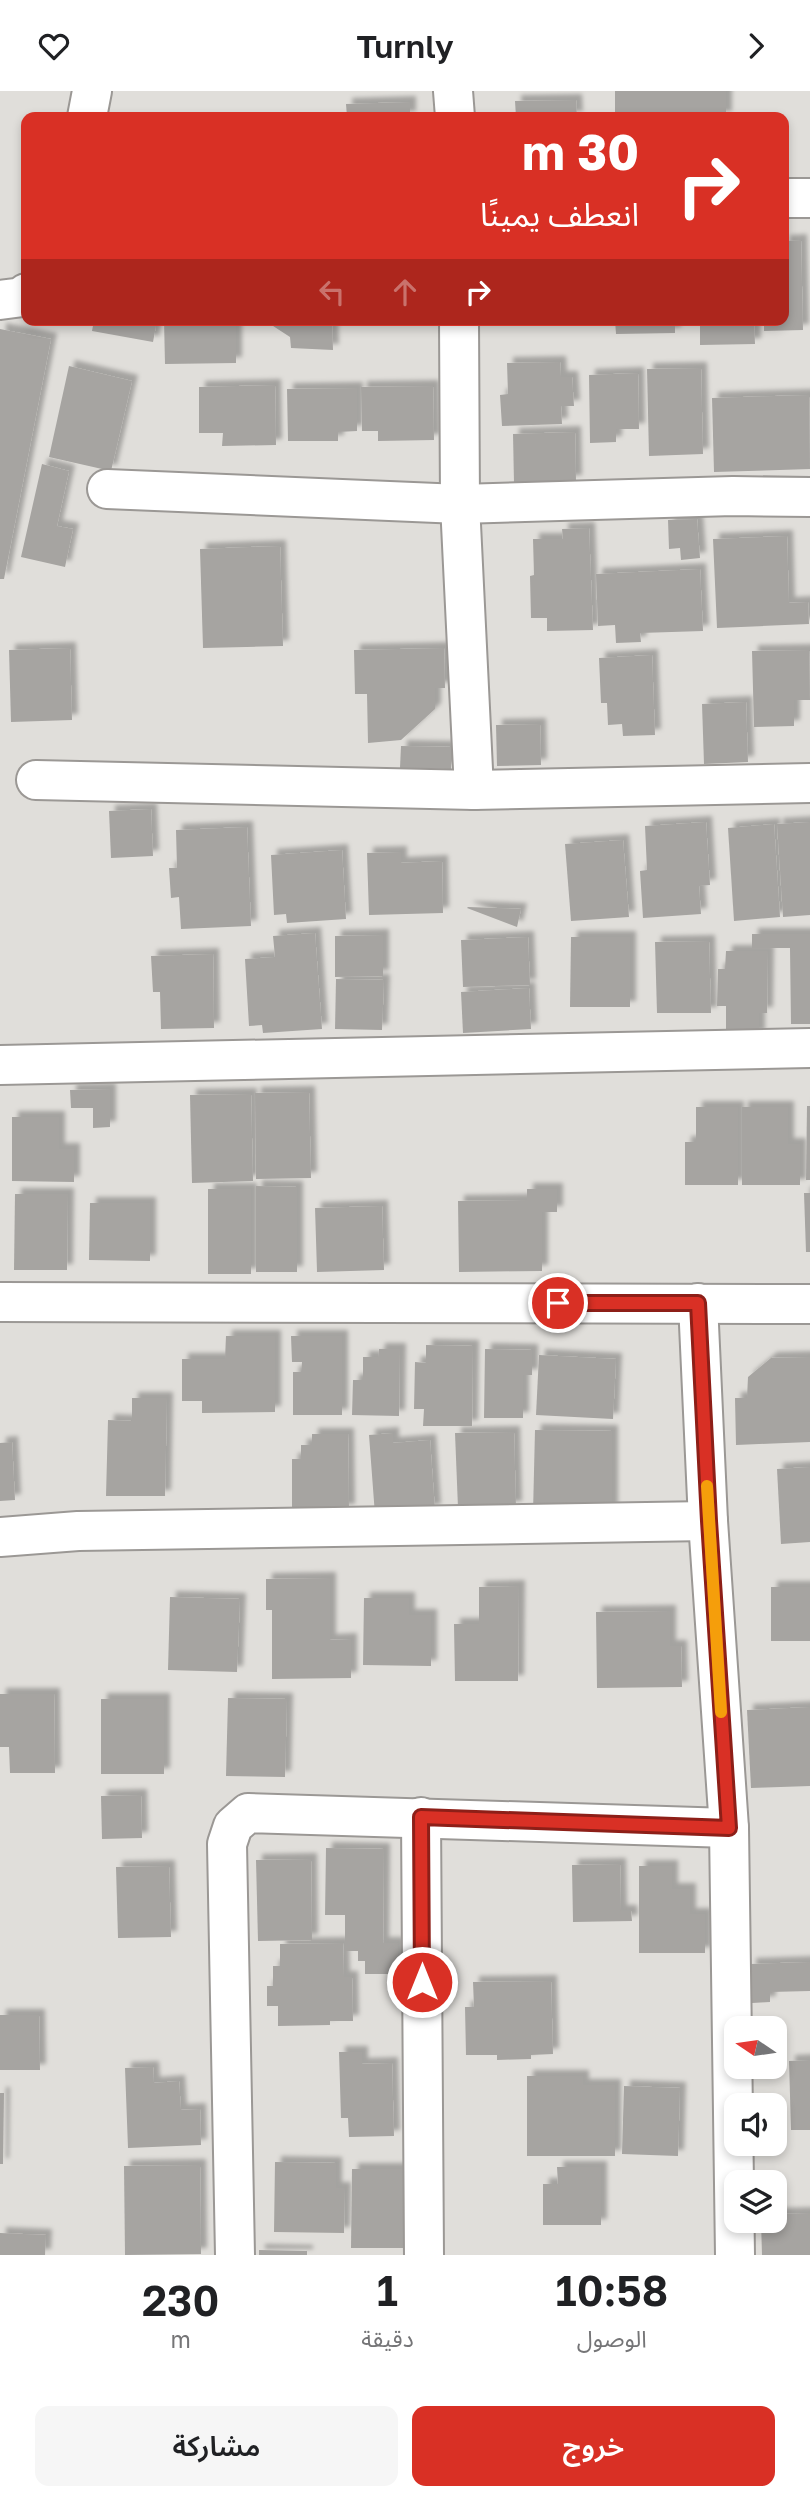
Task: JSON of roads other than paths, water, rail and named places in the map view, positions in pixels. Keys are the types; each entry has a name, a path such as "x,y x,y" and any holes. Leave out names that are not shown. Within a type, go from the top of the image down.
{"street":[{"path":"88,112 92,91"},
{"path":"453,91 455,112"},
{"path":"789,198 810,198"},
{"path":"0,300 21,297"},
{"path":"459,326 460,503 474,790"},
{"path":"107,489 460,503 810,497"},
{"path":"36,780 474,790 810,783"},
{"path":"0,1065 810,1048"},
{"path":"0,1302 810,1304"},
{"path":"698,1303 729,1828 736,2255"},
{"path":"0,1537 78,1531 709,1521"},
{"path":"235,2255 227,1844 233,1826 248,1813 729,1828"},
{"path":"421,1817 424,2255"}]}
